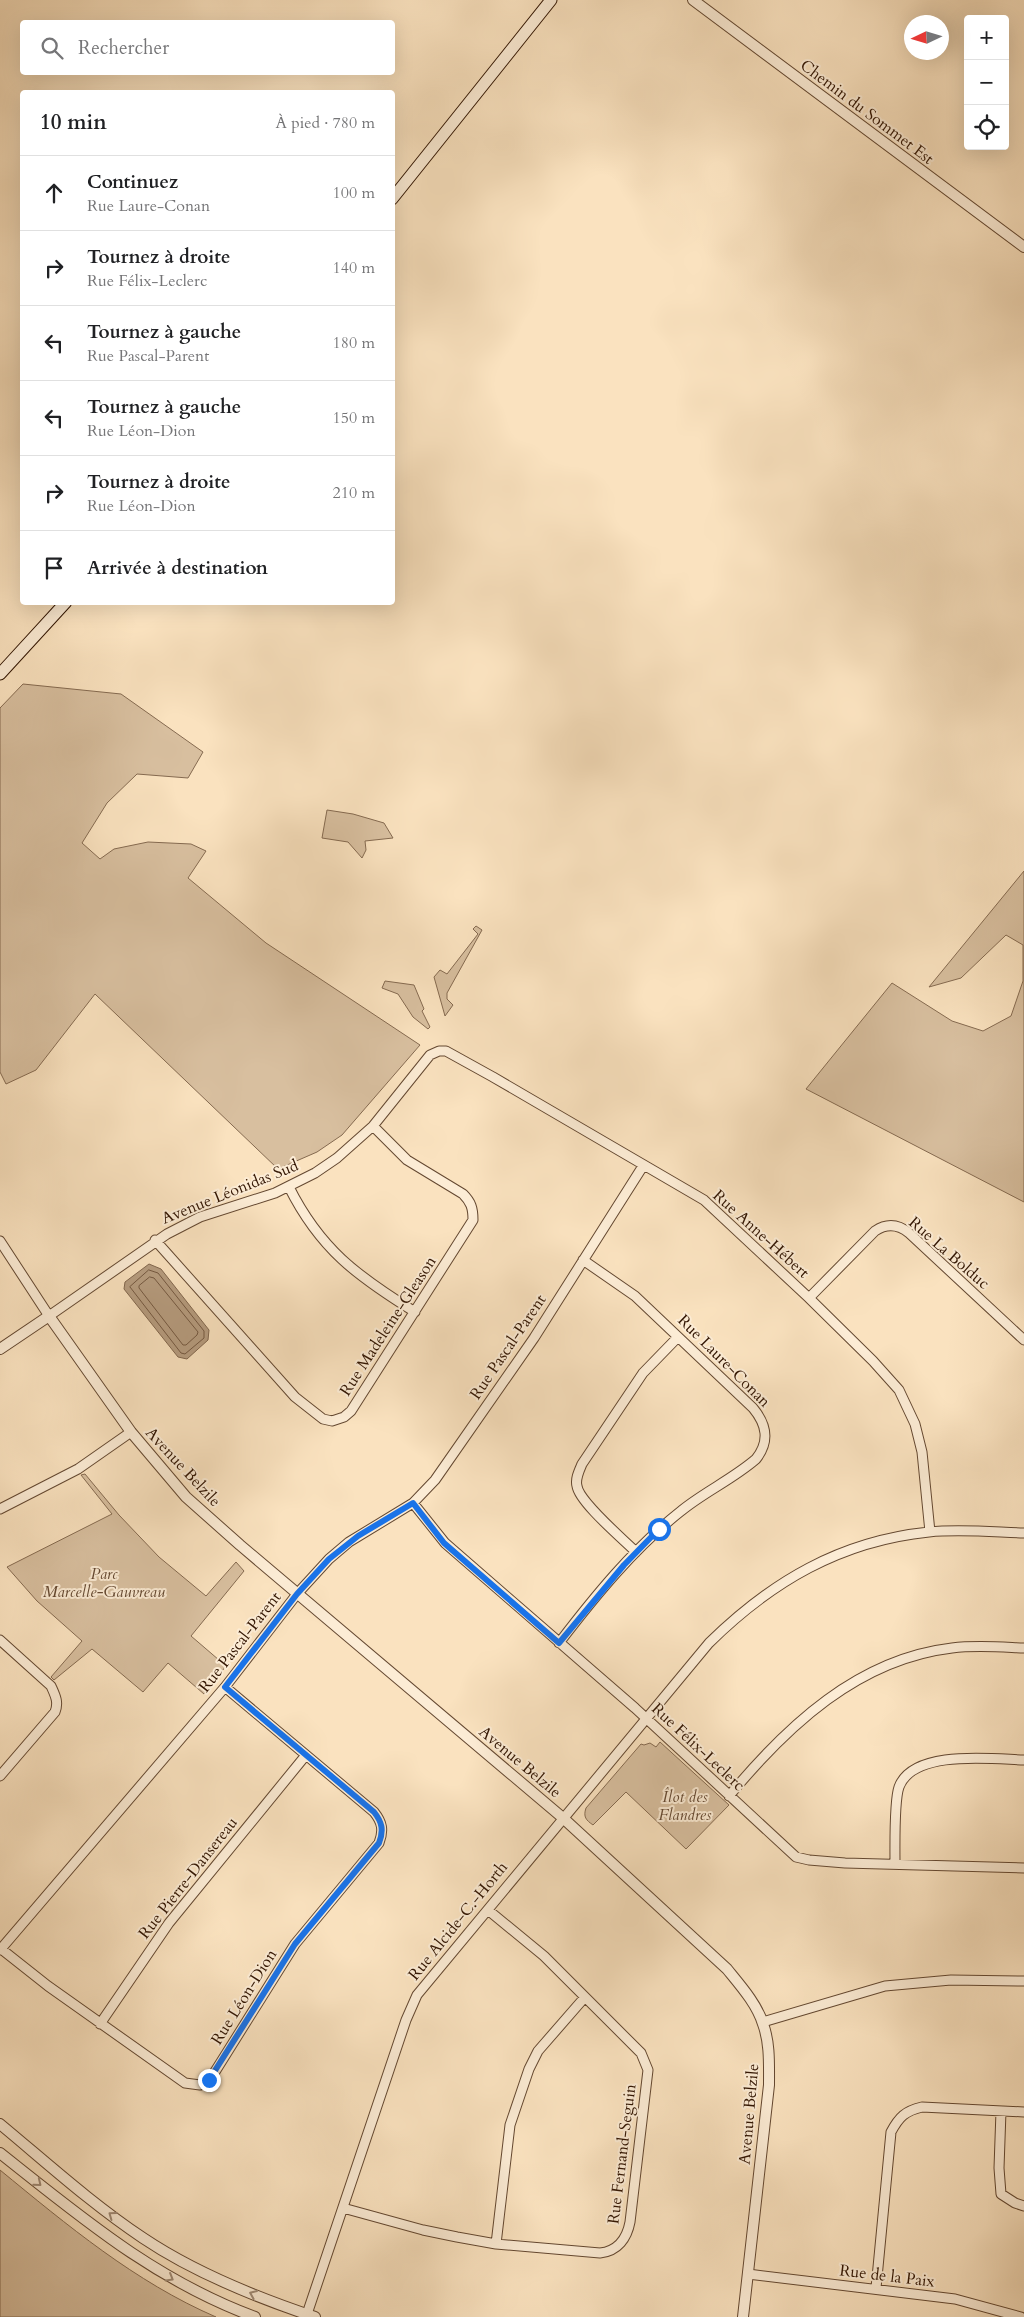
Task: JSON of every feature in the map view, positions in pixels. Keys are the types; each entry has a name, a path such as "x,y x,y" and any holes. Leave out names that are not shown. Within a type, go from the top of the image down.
{"main road":[{"path":"395,195 551,0"},
{"path":"0,674 63,605"}],"street":[{"name":"Chemin du Sommet Est","path":"693,0 1024,247"},
{"name":"Avenue Léonidas Sud","path":"0,1349 155,1240 200,1217 289,1187 315,1173 337,1158 373,1126 430,1056 439,1051 453,1056"},
{"name":"Rue Anne-Hébert","path":"453,1056 493,1077 704,1200 873,1361 898,1390 904,1400 920,1444 930,1532"},
{"name":"Rue Madeleine-Gleason","path":"155,1240 295,1397 323,1419 332,1421 344,1417 351,1410 474,1220 470,1201 463,1194 407,1160 373,1126"},
{"name":"Rue Pascal-Parent","path":"0,1949 225,1687 297,1594 343,1546 413,1503 435,1480 496,1394 643,1166"},
{"path":"289,1187 311,1226 343,1262 354,1272 415,1312"},
{"name":"Rue La Bolduc","path":"809,1298 876,1231 893,1225 909,1233 1024,1340"},
{"path":"0,1241 49,1316"},
{"name":"Rue Laure-Conan","path":"559,1643 636,1552 680,1511 756,1459 765,1444 765,1428 758,1414 635,1296 583,1260"},
{"name":"Avenue Belzile","path":"49,1316 131,1432 186,1497 297,1594 563,1818 727,1969 748,1996 763,2022 769,2054 769,2085 743,2317"},
{"path":"636,1552 582,1498 576,1485 577,1479 582,1464 643,1373 678,1337"},
{"path":"0,1509 78,1469 131,1432"},
{"name":"Rue Félix-Leclerc","path":"413,1503 444,1543 646,1719 796,1857 845,1863 1024,1868"},
{"name":"Rue Alcide-C.-Horth","path":"309,2316 406,2020 417,1995 709,1643 739,1614 766,1593 807,1568 850,1550 897,1537 930,1532 1024,1533"},
{"path":"0,1640 51,1686 56,1696 57,1705 55,1712 0,1776"},
{"path":"728,1796 805,1717 860,1677 897,1660 952,1648 1024,1648"},
{"name":"Rue Léon-Dion","path":"0,1949 100,2024 185,2083 200,2085 211,2078 295,1944 381,1839 382,1826 374,1812 225,1687"},
{"name":"Rue Pierre-Dansereau","path":"100,2024 169,1924 306,1755"},
{"path":"895,1864 899,1787 912,1770 932,1762 962,1758 1024,1760"},
{"name":"Rue Fernand-Seguin","path":"343,2208 423,2230 496,2244 606,2253 622,2243 628,2230 648,2070 636,2046 544,1956 488,1910"},
{"path":"763,2022 885,1986 951,1980 1024,1981"},
{"path":"496,2244 510,2125 529,2069 538,2051 585,1997"},
{"path":"876,2288 891,2132 898,2118 908,2110 922,2107 1024,2112"},
{"path":"1002,2111 999,2168 1002,2194 1015,2204 1024,2206"},
{"path":"0,2124 97,2204 144,2238 192,2267 278,2305 309,2316"},
{"path":"0,2153 131,2254 185,2287 255,2317"},
{"name":"Rue de la Paix","path":"748,2274 955,2299 1021,2317"}],"green space":[{"path":"23,684 121,694 203,752 188,778 137,774 107,803 82,843 100,859 114,849 148,842 191,844 206,851 188,878 266,943 420,1045 342,1135 317,1152 278,1169 95,994 36,1070 6,1084 0,1072 0,708"},
{"path":"327,810 353,814 384,823 393,838 365,841 366,850 362,858 348,842 322,838"},
{"path":"1024,871 1024,1202 806,1089 892,983 952,1021 983,1031 1011,1016 1023,981 1023,945 1006,935 961,978 929,987"},
{"path":"476,926 482,930 447,993 447,999 453,1005 445,1016 434,977 440,970 447,974 478,934 473,929"},
{"path":"385,981 414,985 424,1009 422,1011 430,1027 428,1029 413,1017 398,994 382,988"},
{"name":"Parc Marcelle-Gauvreau","path":"85,1474 119,1515 159,1557 206,1596 236,1562 244,1571 191,1636 226,1666 204,1694 168,1663 143,1692 92,1649 54,1680 51,1677 82,1641 37,1601 7,1567 112,1514 81,1475"},
{"name":"Îlot des Flandres","path":"660,1742 729,1805 686,1849 626,1792 593,1825 585,1816 586,1808 641,1744 650,1743 656,1747"},
{"path":"0,2170 76,2231 130,2270 186,2303 216,2317 0,2317"}],"water":[{"path":"149,1264 161,1269 209,1330 208,1340 187,1359 178,1357 124,1289 125,1282"}],"route":[{"path":"209,2080 295,1944 381,1839 382,1826 380,1819 374,1812 225,1687 297,1594 329,1559 349,1542 413,1503 444,1543 559,1643 624,1565 659,1529"}]}
